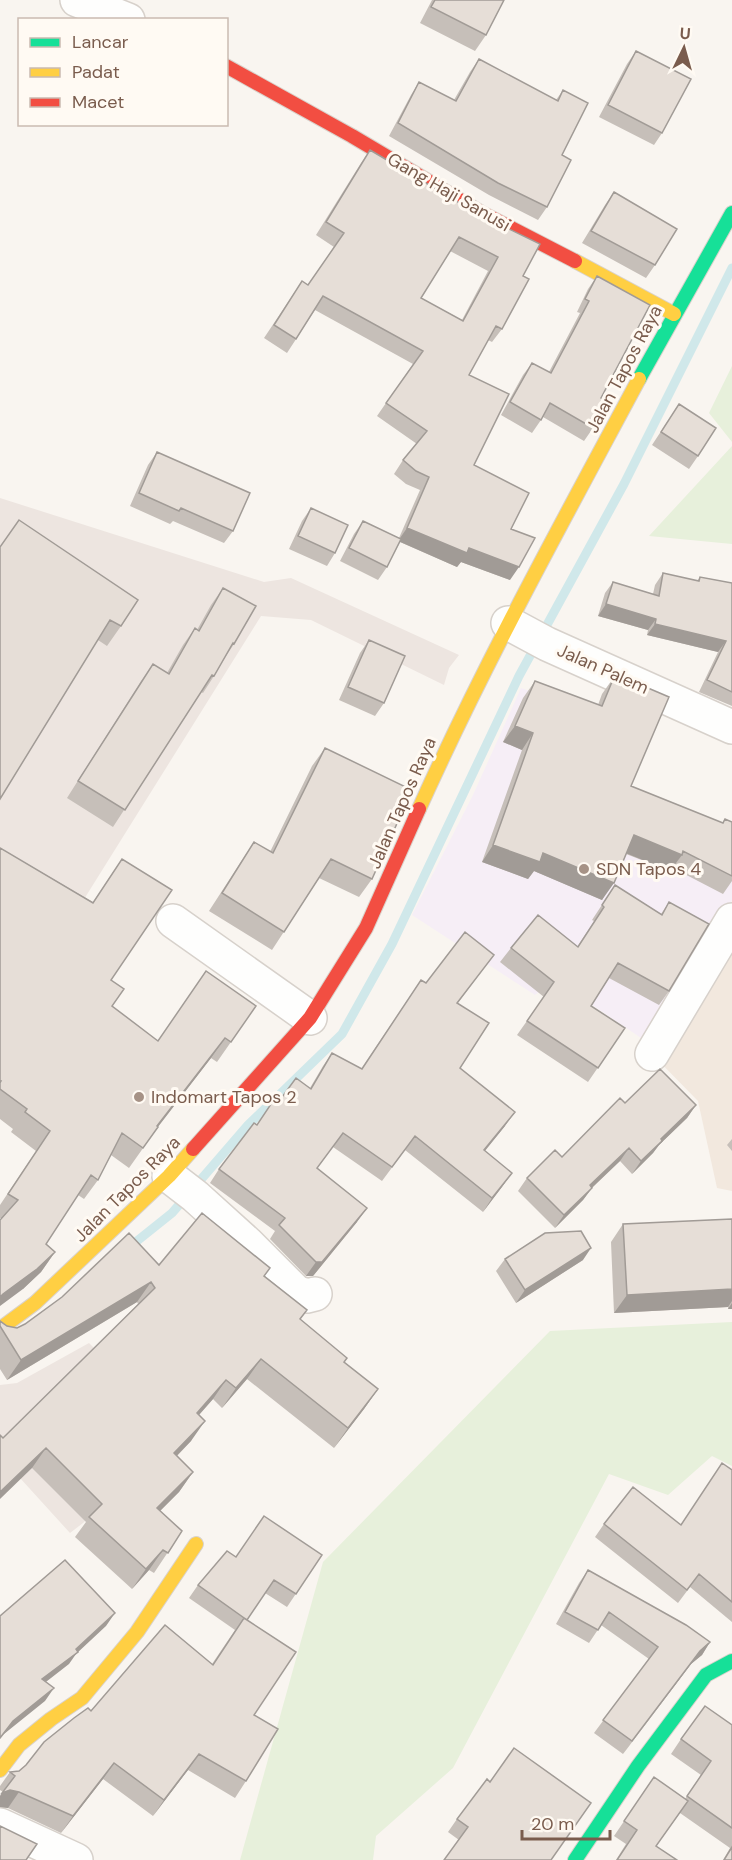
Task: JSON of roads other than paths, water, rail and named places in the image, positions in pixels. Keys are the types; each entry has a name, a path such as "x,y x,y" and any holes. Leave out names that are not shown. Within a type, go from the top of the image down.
{"main road":[{"name":"Gang Haji Sanusi","path":"228,67 352,136 480,212 674,314"},
{"name":"Jalan Tapos Raya","path":"0,1329 184,1187 310,1018 366,928 451,738 528,634 674,314 732,213"},
{"path":"0,1770 19,1745 82,1698 137,1632 196,1544"},
{"path":"575,1860 638,1766 706,1675 732,1661"}],"street":[{"path":"77,0 123,18"},
{"name":"Jalan Palem","path":"528,634 732,727"},
{"path":"652,1054 732,920"},
{"path":"172,921 310,1018"},
{"path":"184,1187 247,1243 296,1292 307,1296 315,1294"},
{"path":"0,1825 76,1860"}],"waterway":[{"path":"127,1249 172,1213 248,1125 342,1034 392,944 519,676 624,484 732,268"}],"place":[{"name":"SDN Tapos 4","path":"584,869"},
{"name":"Indomart Tapos 2","path":"139,1097"}]}
